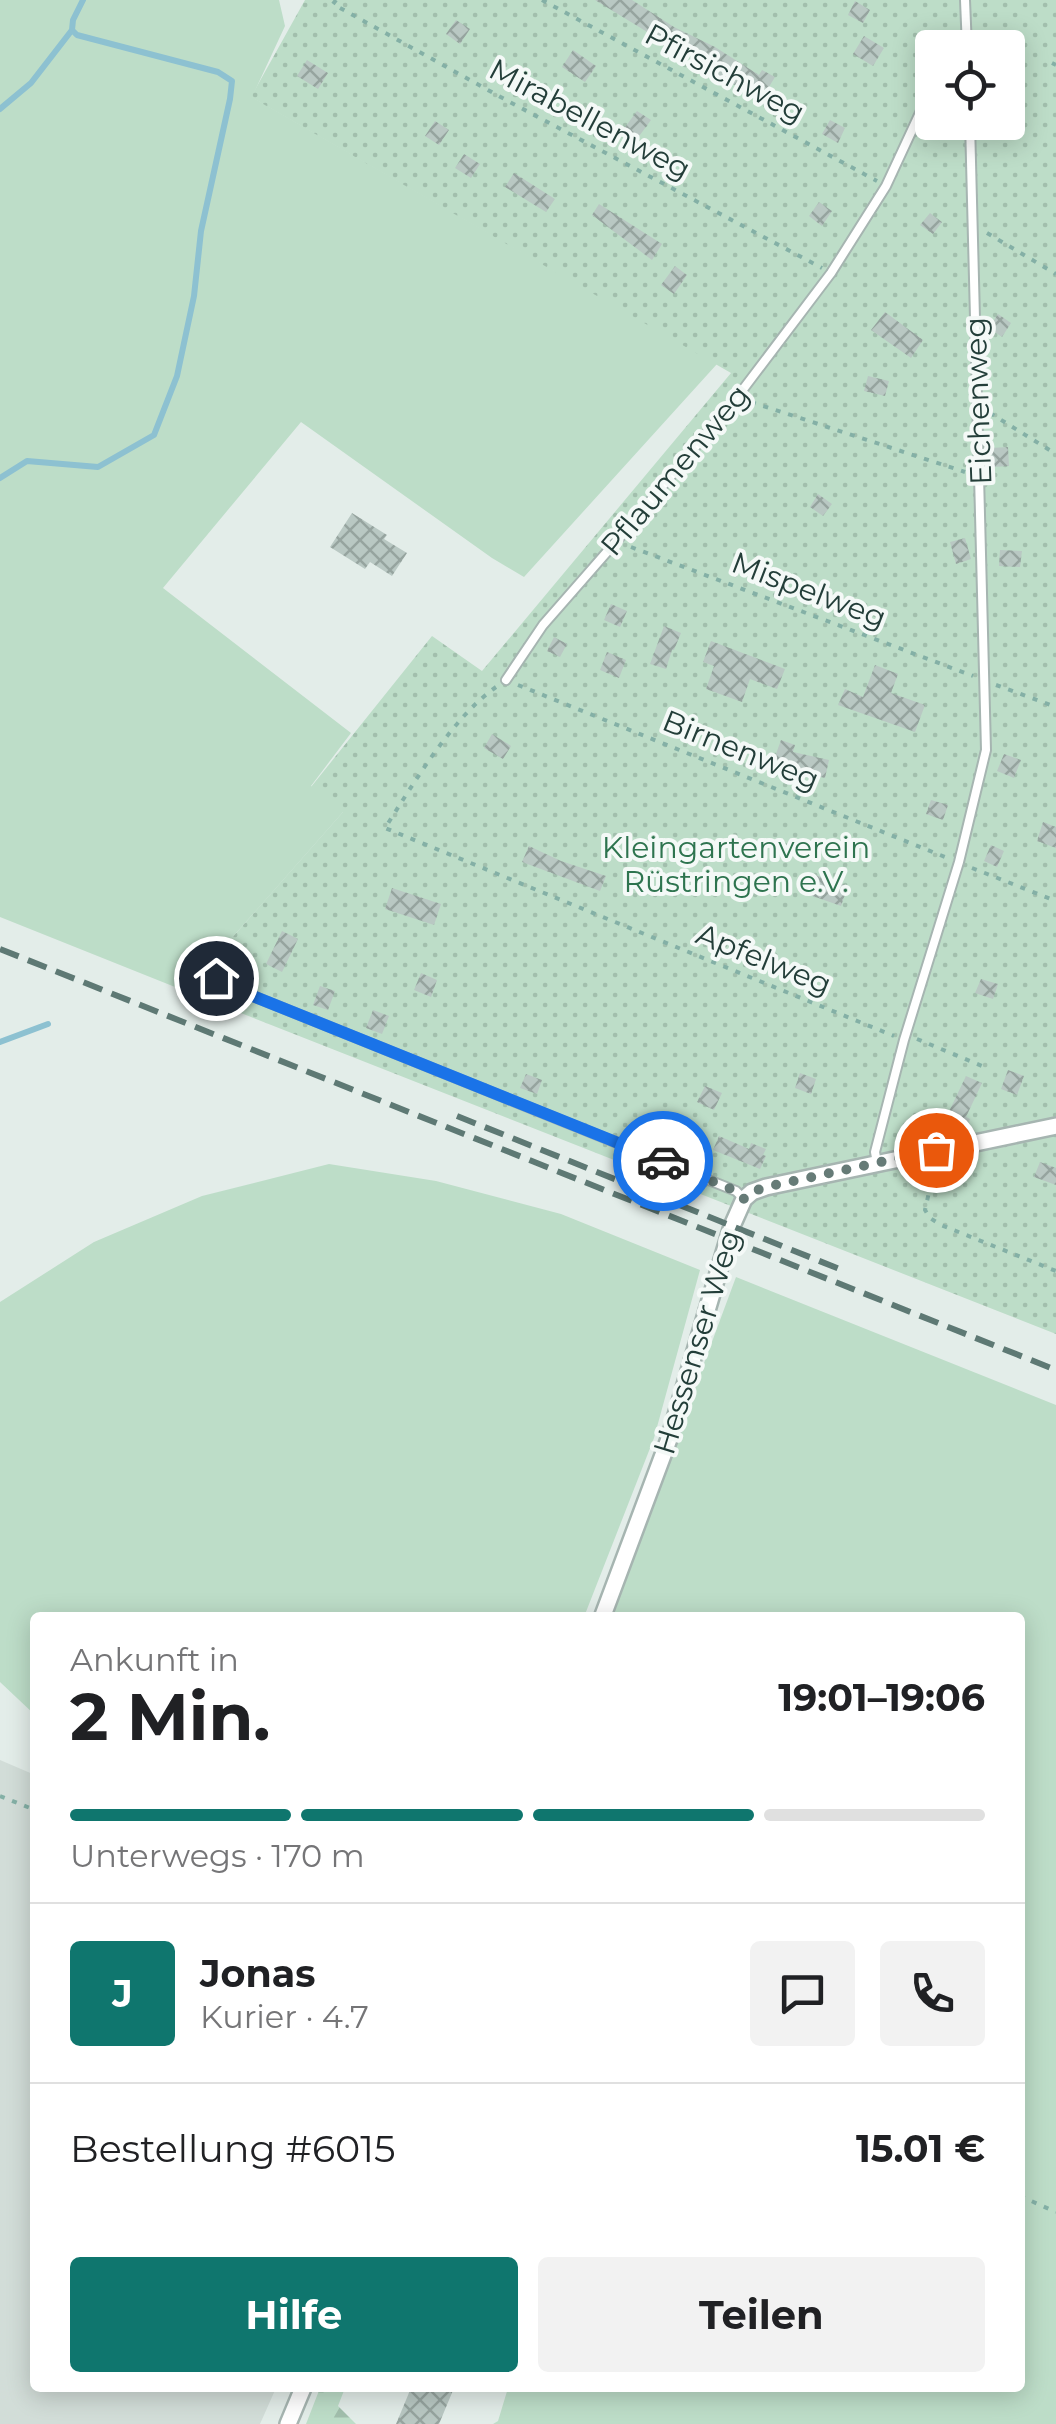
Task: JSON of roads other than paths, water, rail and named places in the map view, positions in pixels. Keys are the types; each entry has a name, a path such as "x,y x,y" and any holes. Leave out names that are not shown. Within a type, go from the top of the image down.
{"street":[{"name":"Hessenser Weg","path":"604,1612 669,1439 728,1240 744,1199 766,1187 1056,1126"},
{"path":"288,2424 300,2392"}],"lane":[{"path":"965,0 966,30"},
{"name":"Pflaumenweg","path":"506,680 543,625 738,396 831,272 886,186 915,124"},
{"name":"Eichenweg","path":"877,1163 875,1152 905,1038 959,862 986,750 971,140"},
{"path":"216,978 736,1191 744,1199"}],"waterway":[{"path":"0,478 27,461 98,467 154,435 177,376 194,296 201,231 230,99 232,81 218,72 77,35 72,30 73,20 83,0"},
{"path":"0,109 31,83 72,30"},
{"path":"0,1042 48,1024"}],"railway":[{"path":"0,949 1056,1370"},
{"path":"457,1116 842,1270"}],"park label":[{"name":"Kleingartenverein Rüstringen e.V.","path":"736,864"}]}
